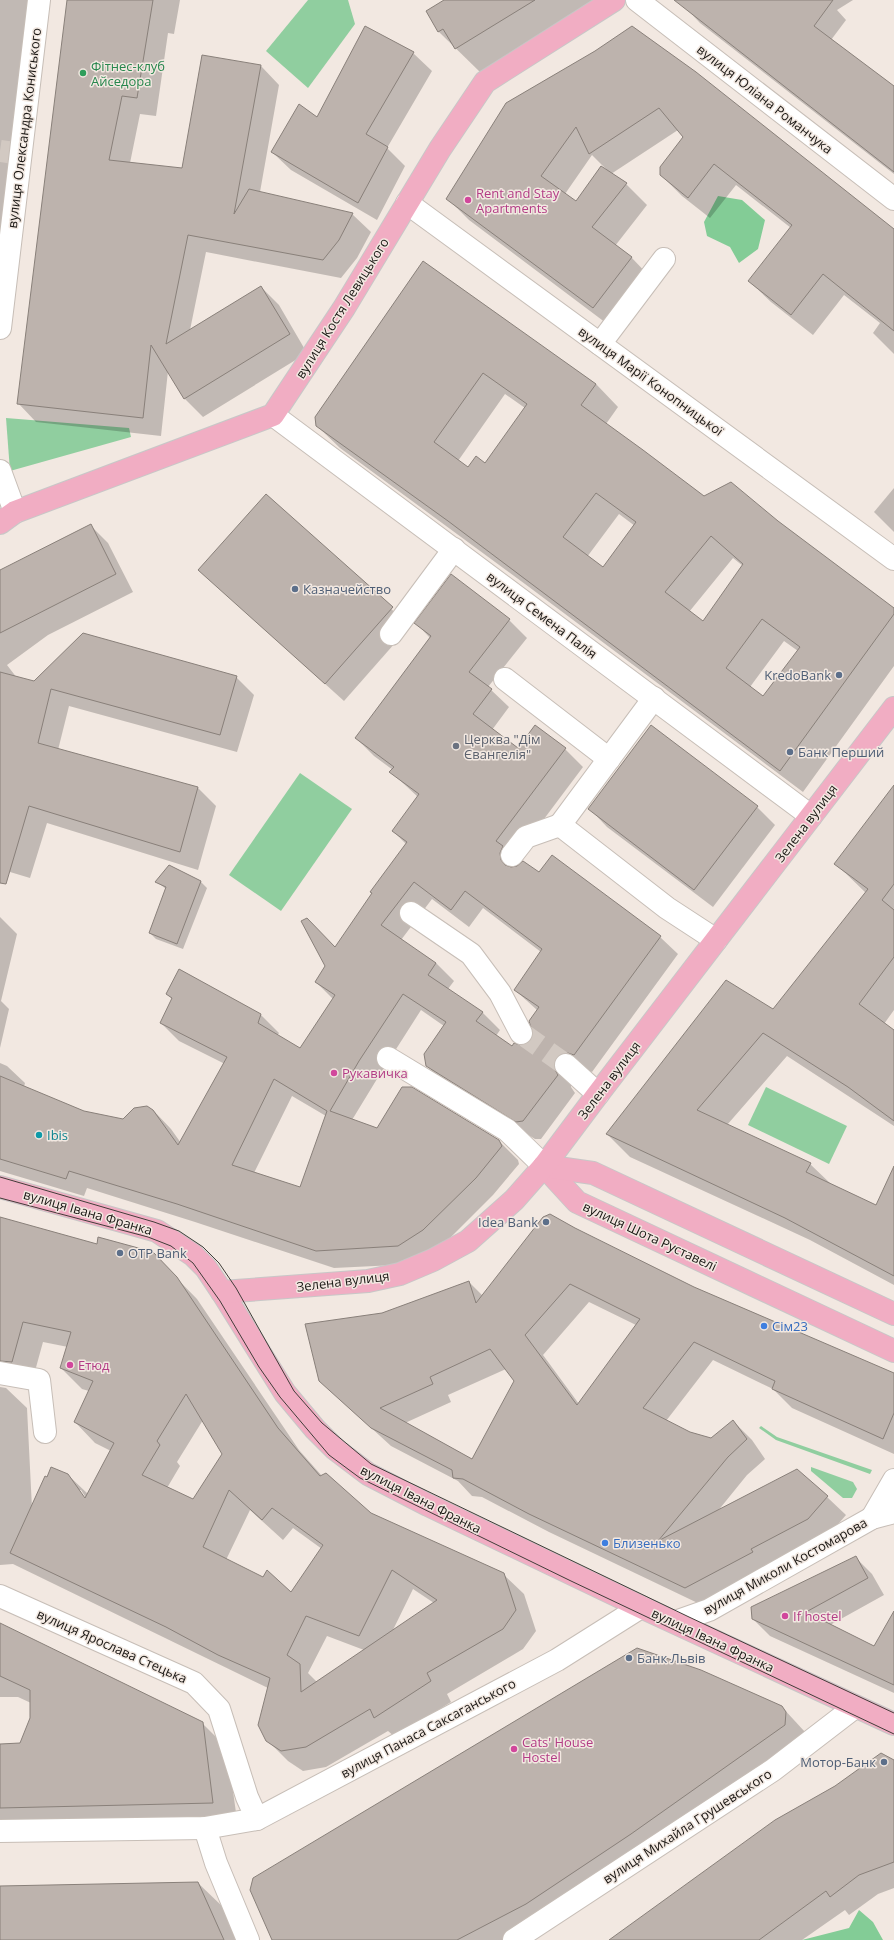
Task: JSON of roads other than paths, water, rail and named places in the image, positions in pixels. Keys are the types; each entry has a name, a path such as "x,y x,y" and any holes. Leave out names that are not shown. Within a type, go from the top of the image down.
{"main road":[{"name":"вулиця Костя Левицького","path":"273,415 344,308 440,149 485,82 614,0"},
{"path":"7,517 273,415"},
{"name":"Зелена вулиця","path":"222,1292 334,1285 368,1281 400,1274 433,1260 468,1241 514,1200 544,1166 894,708"},
{"path":"544,1166 592,1173 894,1314"},
{"name":"вулиця Шота Руставелі","path":"544,1166 577,1202 894,1351"},
{"name":"вулиця Івана Франка","path":"0,1187 157,1231 193,1255 206,1268 285,1393 315,1429 335,1449 368,1474 428,1505 641,1607 894,1724"}],"street":[{"name":"вулиця Олександра Кониського","path":"0,328 40,0"},
{"name":"вулиця Юліана Романчука","path":"636,0 894,199"},
{"name":"вулиця Марії Конопницької","path":"408,203 894,559"},
{"path":"600,344 664,260"},
{"name":"вулиця Семена Палія","path":"273,415 811,816"},
{"path":"0,471 7,517"},
{"path":"391,634 454,549"},
{"path":"505,679 609,758"},
{"path":"512,855 526,837 560,825 654,698"},
{"path":"560,825 667,908 716,940"},
{"path":"411,913 471,954 500,993 521,1033"},
{"path":"388,1058 507,1130 544,1166"},
{"path":"566,1065 598,1094"},
{"path":"0,1373 39,1380 45,1432"},
{"name":"вулиця Миколи Костомарова","path":"872,1518 894,1480"},
{"name":"вулиця Миколи Костомарова","path":"675,1622 709,1610 872,1518 894,1512"},
{"name":"вулиця Ярослава Стецька","path":"0,1596 194,1683 219,1708 247,1797 257,1819"},
{"name":"вулиця Панаса Саксаганського","path":"0,1832 205,1828 257,1819 557,1660 641,1607"},
{"name":"вулиця Михайла Грушевського","path":"514,1940 773,1770 856,1707"},
{"path":"205,1828 216,1863 248,1940"}],"tunnel":[{"path":"0,151 21,154"},
{"path":"521,1033 566,1065"}],"tram line":[{"path":"0,1177 154,1222 179,1231 203,1247 219,1263 236,1288 294,1391 322,1423 371,1464 689,1617 894,1713"},
{"path":"0,1198 148,1237 171,1246 193,1263 220,1301 259,1367 280,1397 329,1455 360,1478 571,1581 894,1734"}],"place":[{"name":"Фітнес-клуб Айседора","path":"83,73"},
{"name":"Rent and Stay Apartments","path":"468,200"},
{"name":"Казначейство","path":"295,589"},
{"name":"KredoBank","path":"839,675"},
{"name":"Церква \"Дім Євангелія\"","path":"456,746"},
{"name":"Банк Перший","path":"790,752"},
{"name":"Рукавичка","path":"334,1073"},
{"name":"Ibis","path":"39,1135"},
{"name":"Idea Bank","path":"546,1222"},
{"name":"OTP Bank","path":"120,1253"},
{"name":"Сім23","path":"764,1326"},
{"name":"Етюд","path":"70,1365"},
{"name":"Близенько","path":"605,1543"},
{"name":"If hostel","path":"785,1616"},
{"name":"Банк Львів","path":"629,1658"},
{"name":"Cats' House Hostel","path":"514,1749"},
{"name":"Мотор-Банк","path":"884,1762"}]}
